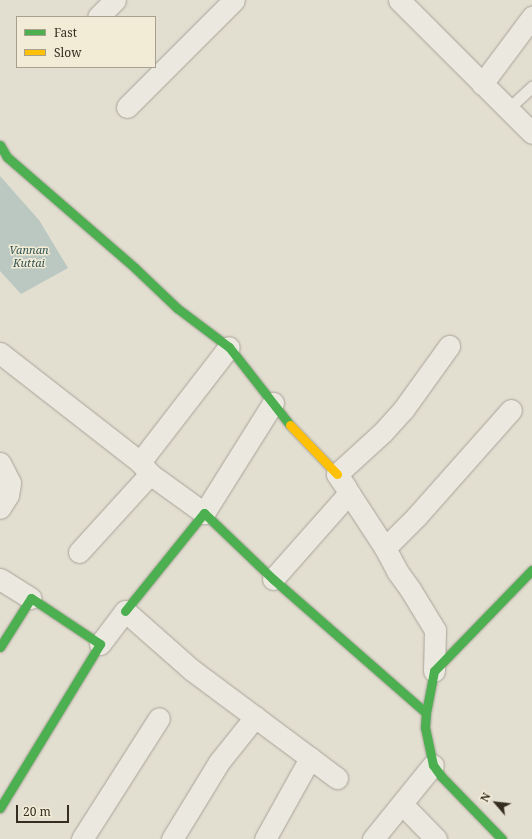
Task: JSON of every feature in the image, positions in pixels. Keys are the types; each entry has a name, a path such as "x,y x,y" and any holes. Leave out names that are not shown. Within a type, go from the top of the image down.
{"street":[{"path":"99,16 115,0"},
{"path":"127,107 234,0"},
{"path":"399,0 532,133"},
{"path":"482,84 532,17"},
{"path":"0,145 7,157 135,268 177,308 229,347 291,426 337,474 385,548 397,571 435,630 434,671 426,713 425,727 433,765 441,776 502,839"},
{"path":"337,474 384,432 403,410 449,346"},
{"path":"79,552 145,468 229,347"},
{"path":"0,353 204,513 273,579 426,713"},
{"path":"0,808 100,644 204,513 273,403"},
{"path":"385,548 416,517 511,410"},
{"path":"0,463 10,483 8,495 0,508"},
{"path":"273,579 349,493"},
{"path":"434,671 532,570"},
{"path":"0,579 100,644"},
{"path":"0,647 31,598"},
{"path":"125,611 192,670 337,778"},
{"path":"172,839 219,762 255,717"},
{"path":"82,839 159,718"},
{"path":"265,839 310,758"},
{"path":"373,839 433,765"},
{"path":"402,804 436,839"}],"lane":[{"path":"508,109 532,87"}],"water":[{"name":"Vannan Kuttai","path":"0,176 39,220 68,268 21,294 0,271"}],"traffic: fast":[{"path":"0,145 7,157 135,268 177,308 229,347 290,425"},
{"path":"125,611 204,513 273,579 426,713"},
{"path":"502,839 441,776 433,765 425,727 426,713 434,671 532,570"},
{"path":"0,647 31,598 100,644 0,808"}],"traffic: slow":[{"path":"290,425 337,474"}]}
